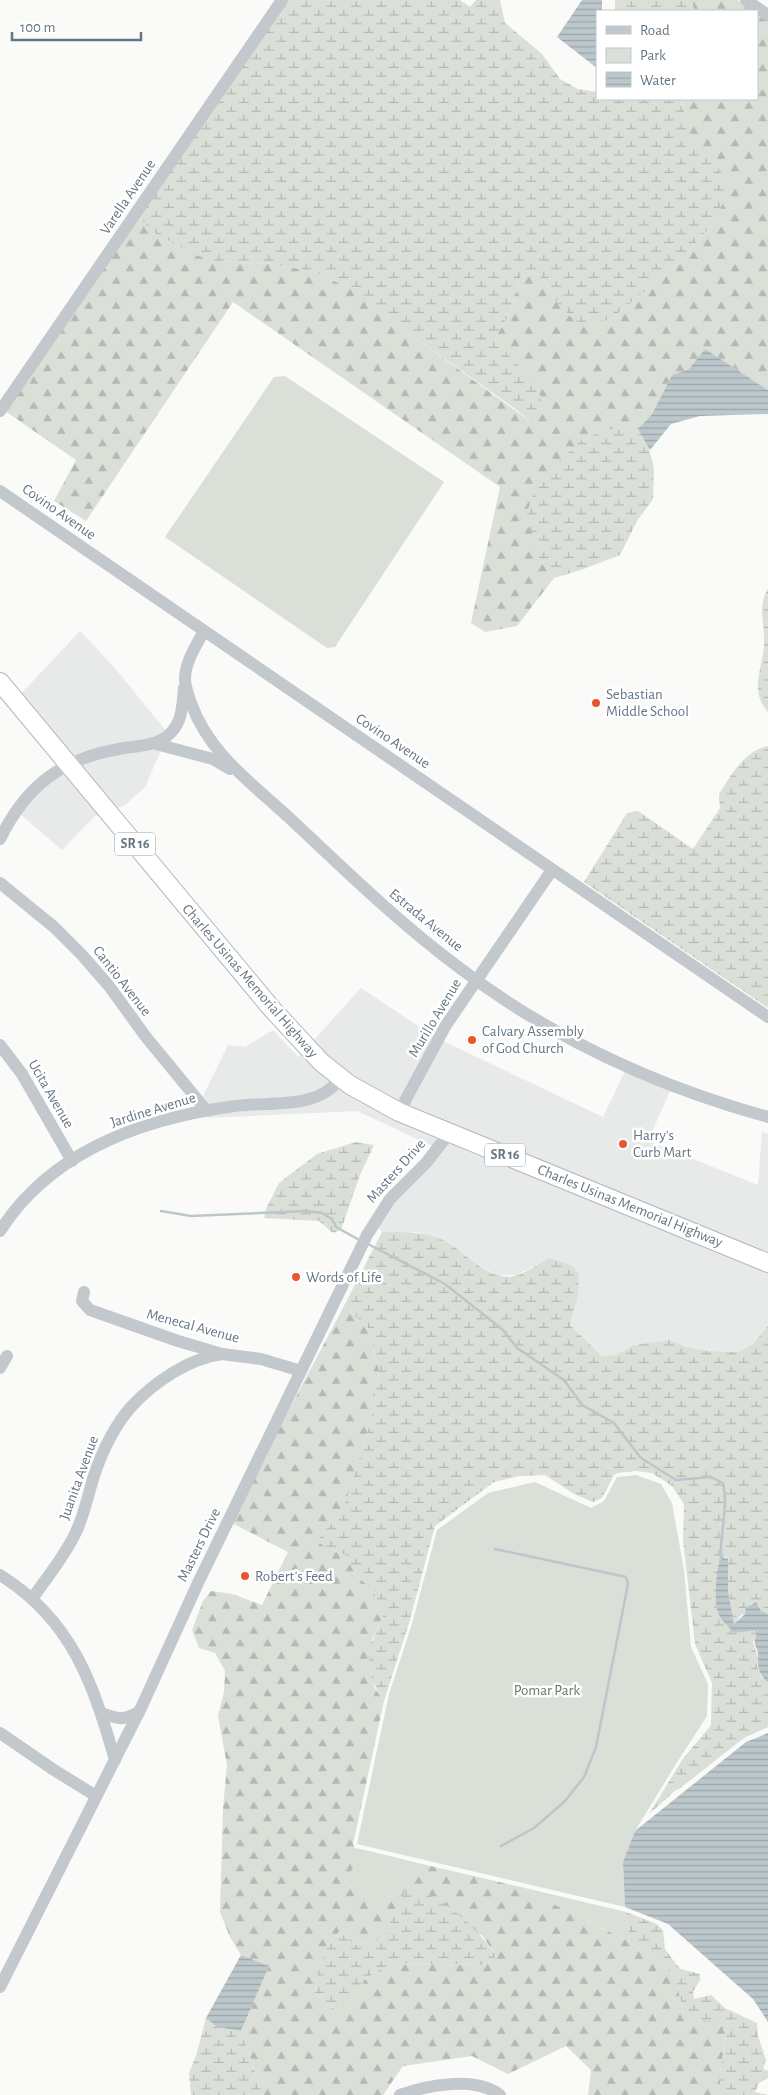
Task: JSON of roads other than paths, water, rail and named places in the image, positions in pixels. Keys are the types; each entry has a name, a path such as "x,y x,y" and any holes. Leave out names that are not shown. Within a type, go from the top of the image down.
{"highway":[{"name":"Charles Usinas Memorial Highway","path":"0,682 272,1009 321,1062 341,1078 373,1099 399,1112 768,1263"}],"street":[{"name":"Varella Avenue","path":"0,411 282,0"},
{"path":"746,0 768,15"},
{"name":"Covino Avenue","path":"0,491 768,1017"},
{"path":"0,839 9,820 23,800 50,776 68,764 95,753 152,743 166,737 179,721 188,662 204,631"},
{"name":"Estrada Avenue","path":"185,679 194,710 209,737 240,774 298,825 384,907 477,981 536,1018 618,1062 694,1094 768,1117"},
{"path":"152,743 213,759 240,774"},
{"name":"Murillo Avenue","path":"399,1112 446,1026 552,870"},
{"name":"Cantio Avenue","path":"0,884 54,927 82,955 109,986 146,1037 206,1110"},
{"name":"Ucita Avenue","path":"0,1045 22,1074 72,1161"},
{"name":"Jardine Avenue","path":"0,1231 27,1198 51,1176 106,1141 136,1129 206,1110 304,1100 332,1089 341,1078"},
{"name":"Masters Drive","path":"0,1988 96,1796 116,1760 198,1582 367,1235 390,1199 426,1163 450,1132"},
{"name":"Menecal Avenue","path":"83,1296 90,1310 169,1338 222,1354 261,1359 301,1370"},
{"name":"Juanita Avenue","path":"32,1599 59,1561 76,1532 104,1452 116,1429 131,1408 160,1382 180,1369 203,1358 222,1354"},
{"path":"0,1368 7,1356"},
{"path":"0,1575 32,1599 69,1642 88,1677 102,1713 116,1760"},
{"path":"102,1713 126,1719 139,1712"},
{"path":"0,1733 96,1796"},
{"path":"400,2095 415,2090 458,2084 477,2085 492,2089 500,2095"}],"water":[{"path":"582,0 602,0 602,10 596,10 596,67 557,37"},
{"path":"705,349 768,390 768,414 700,416 671,424 650,450 638,429 652,414 672,375 689,369"},
{"path":"722,1555 728,1559 728,1591 734,1624 745,1614 746,1607 756,1602 761,1611 768,1614 768,1683 759,1669 755,1644 758,1630 734,1633 718,1614 716,1582 718,1565"},
{"path":"768,1733 768,2022 753,1999 668,1924 625,1907 623,1862 635,1831 746,1742"},
{"path":"241,1955 269,1966 241,2031 217,2027 206,2018"}],"waterway":[{"path":"161,1211 191,1216 307,1211 322,1213 332,1219 336,1227 361,1241"},
{"path":"368,1244 445,1284 503,1330 517,1348 564,1380 582,1405 614,1423 641,1458 676,1480 711,1477 723,1483 725,1502 721,1560"},
{"path":"495,1549 626,1577 628,1584 596,1747 584,1777 565,1801 534,1828 501,1846"}],"place":[{"name":"Sebastian Middle School","path":"596,703"},
{"name":"Calvary Assembly of God Church","path":"472,1040"},
{"name":"Harry's Curb Mart","path":"623,1144"},
{"name":"Words of Life","path":"296,1277"},
{"name":"Robert's Feed","path":"245,1576"}],"park label":[{"name":"Pomar Park","path":"547,1690"}]}
